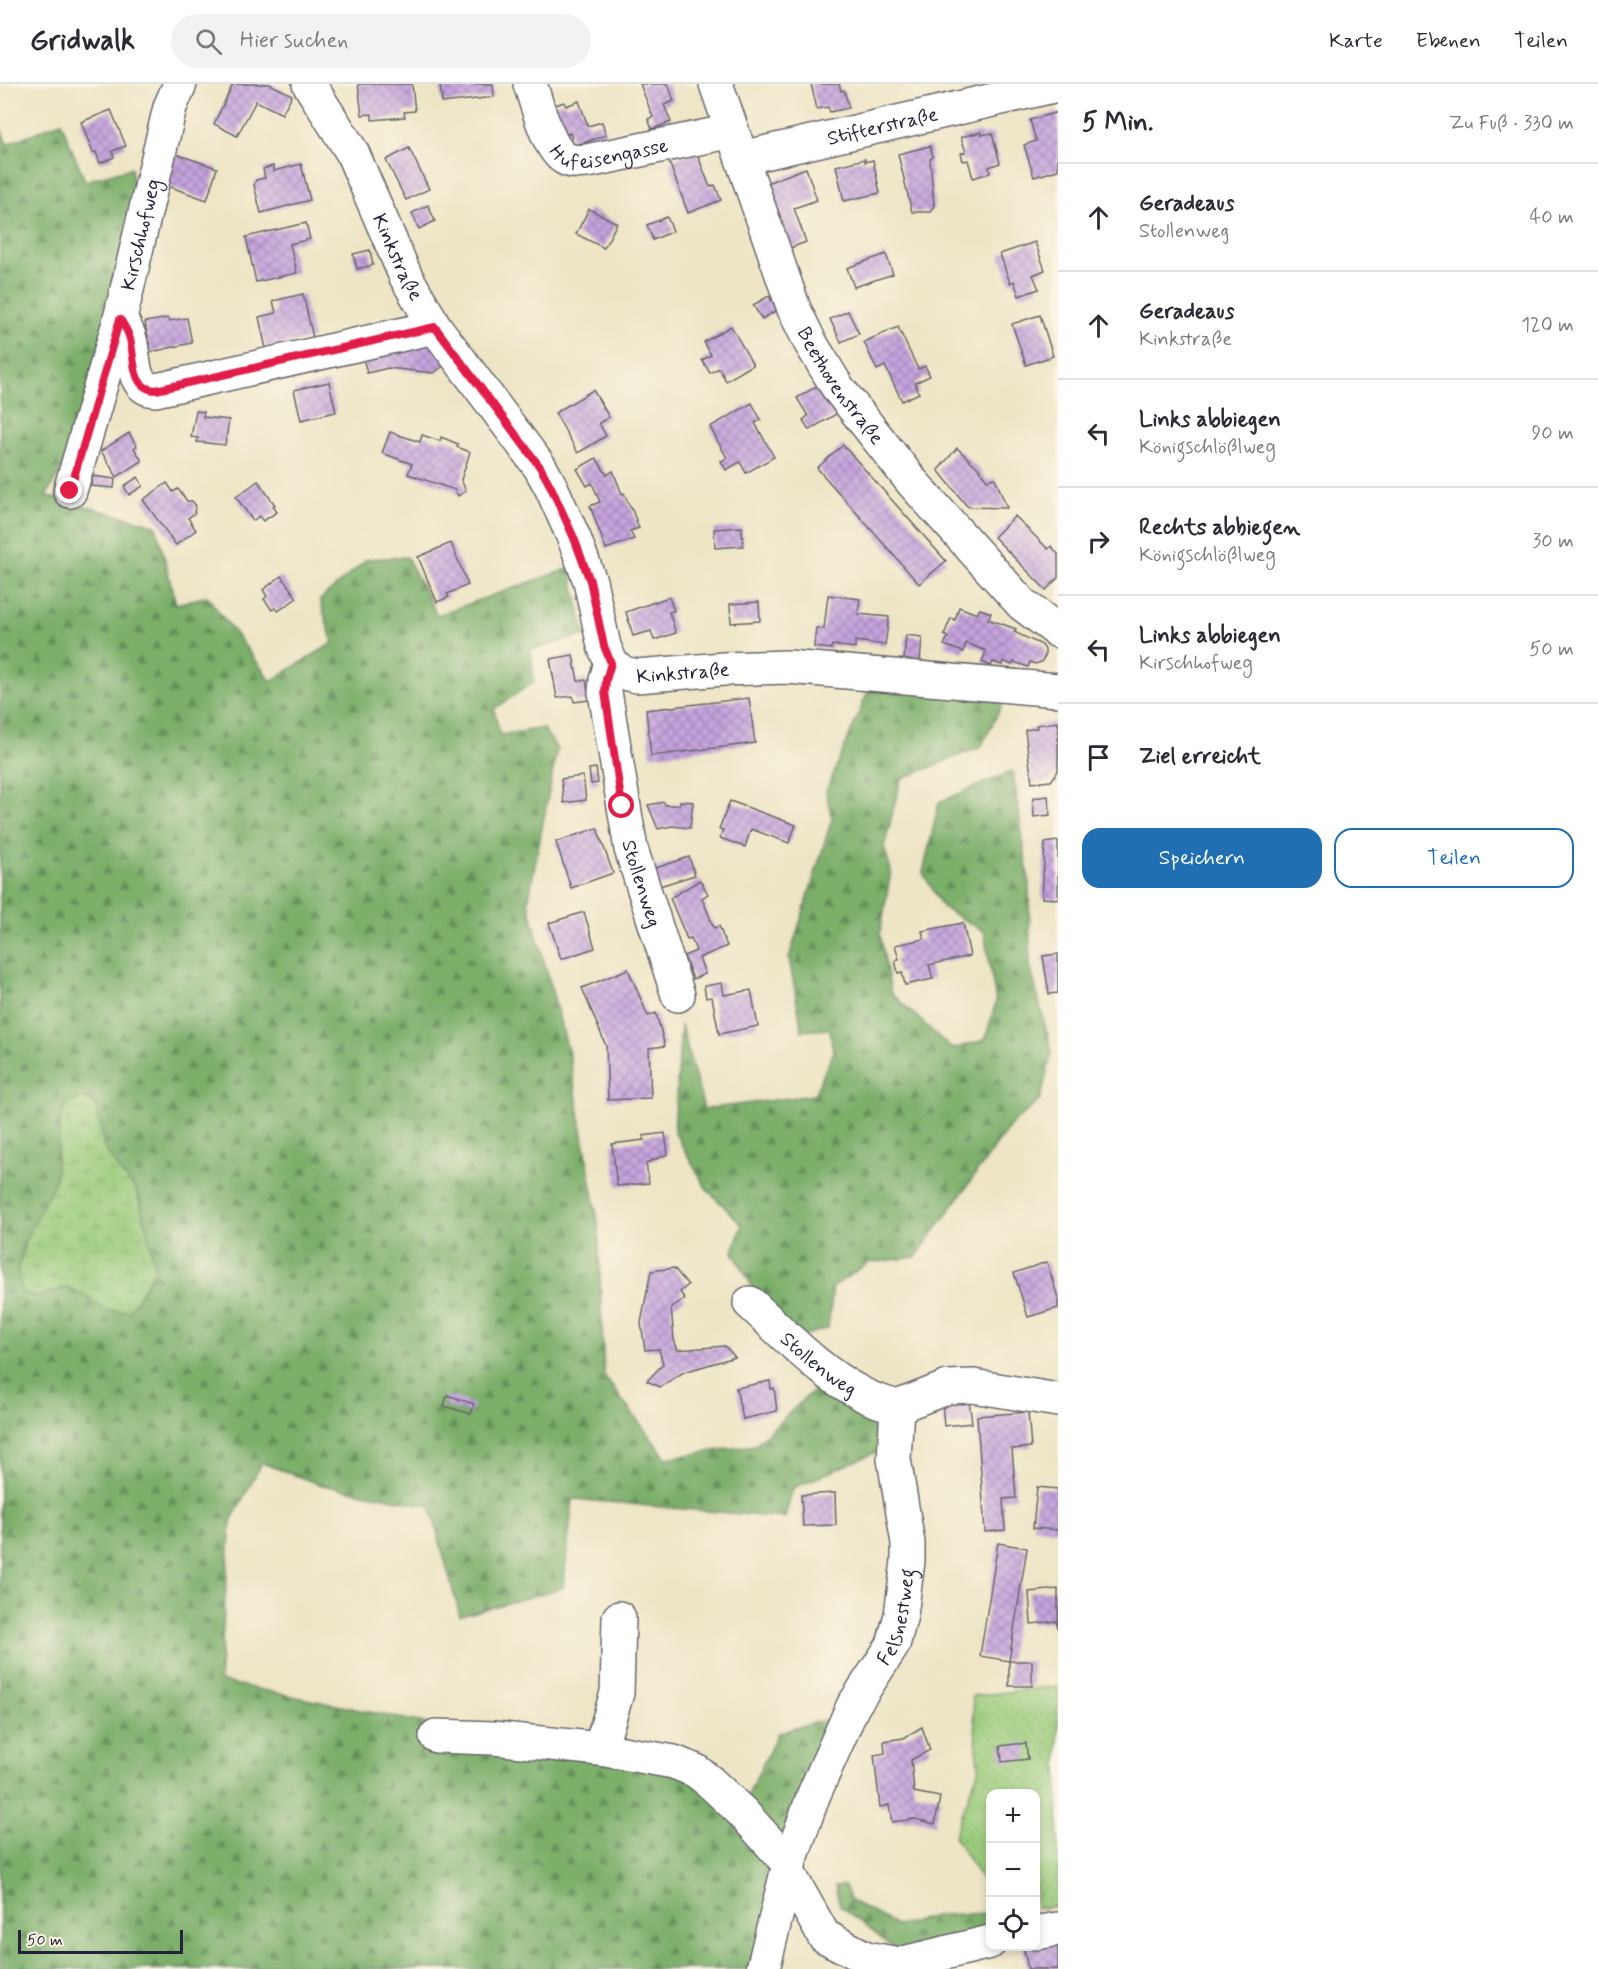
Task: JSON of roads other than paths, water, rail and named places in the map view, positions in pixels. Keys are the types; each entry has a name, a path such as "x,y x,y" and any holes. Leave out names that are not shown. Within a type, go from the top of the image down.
{"street":[{"name":"Kirschhofweg","path":"70,491 120,319 170,107 180,84"},
{"name":"Kinkstraße","path":"309,84 352,152 406,277 435,327 540,467 551,487 590,581 604,646 611,663 623,673 637,676 723,669 788,667 1058,690"},
{"name":"Hufeisengasse","path":"530,84 551,142 562,157 574,162 737,144"},
{"name":"Beethovenstraße","path":"716,84 794,309 810,342 838,388 913,483 1022,604 1048,624"},
{"name":"Stifterstraße","path":"737,144 1058,85"},
{"path":"120,319 129,336 140,384 147,390 156,390 435,327"},
{"name":"Stollenweg","path":"611,663 605,692 631,849 678,996"},
{"name":"Stollenweg","path":"750,1303 812,1361 839,1381 864,1395 897,1407"},
{"path":"897,1407 948,1387 973,1386 1058,1400"},
{"name":"Felsnestweg","path":"763,1969 788,1868 814,1794 853,1706 892,1645 901,1614 908,1543 894,1459 897,1407"},
{"path":"600,1749 617,1693 619,1618"},
{"path":"436,1736 493,1738 600,1749 674,1762 696,1771 743,1813 788,1868 824,1936 866,1958 899,1964 986,1943"},
{"path":"1040,1932 1058,1929"}]}
